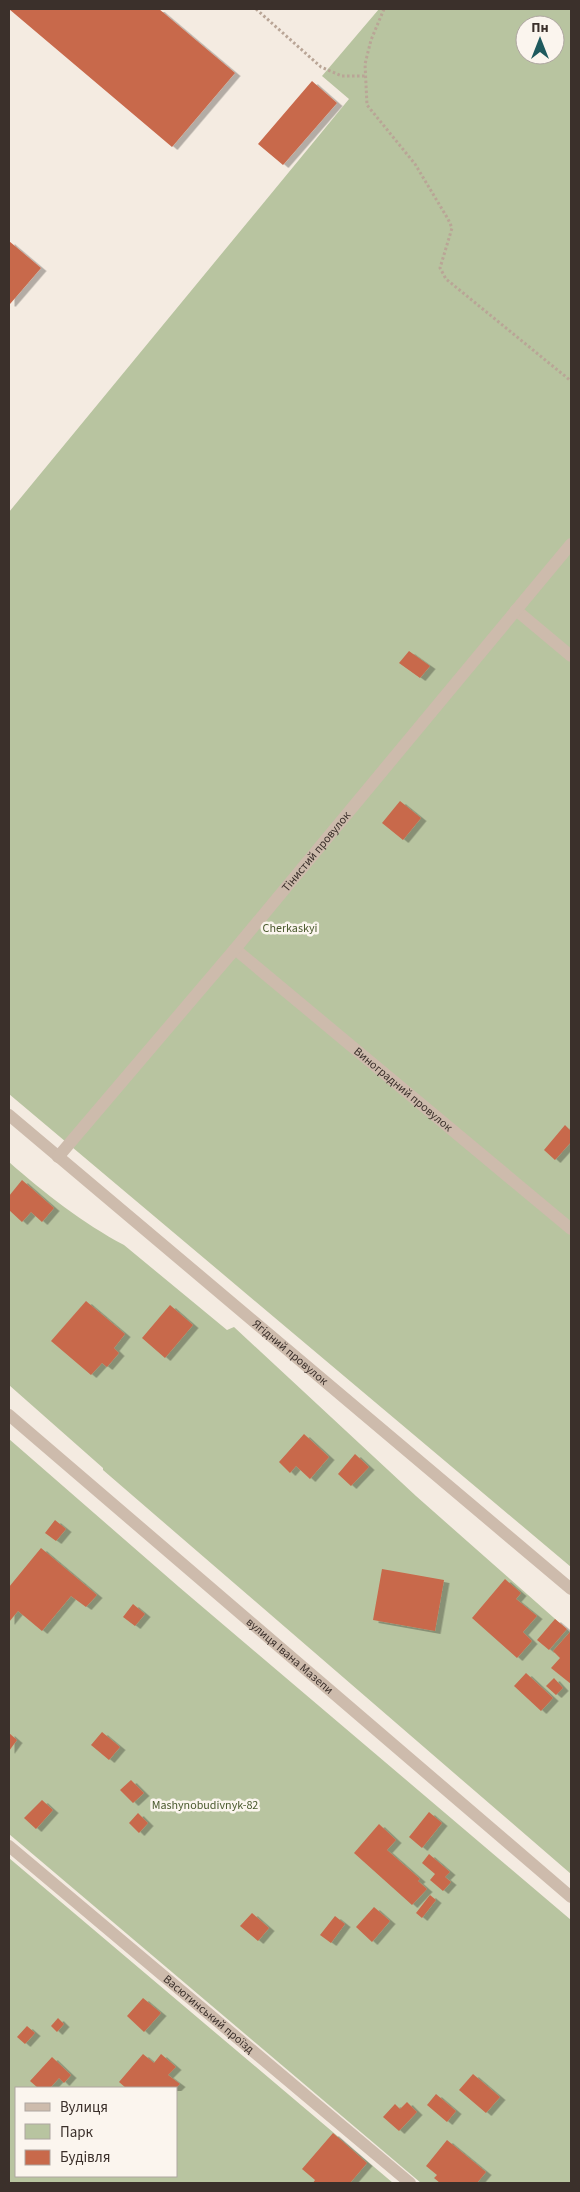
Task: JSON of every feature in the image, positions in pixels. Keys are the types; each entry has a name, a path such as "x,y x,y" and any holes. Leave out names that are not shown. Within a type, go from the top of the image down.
{"street":[{"name":"Тінистий провулок","path":"58,1157 235,949 571,544"},
{"path":"516,610 571,656"},
{"name":"Виноградний провулок","path":"235,949 571,1229"},
{"name":"Ягідний провулок","path":"9,1115 571,1588"},
{"name":"вулиця Івана Мазепи","path":"9,1415 571,1897"},
{"name":"Васютинський проїзд","path":"9,1846 410,2183"}],"path":[{"path":"256,9 321,68 342,76 366,76"},
{"path":"384,9 371,40 365,64 367,105 415,164 452,228 440,268 446,279 571,381"}],"green space":[{"name":"Cherkaskyi","path":"379,9 571,9 571,1567 9,1094 9,512 349,99 322,76"},
{"path":"9,1162 64,1207 124,1245 227,1330 234,1327 416,1496 571,1633 571,1874 103,1470 9,1385"},
{"name":"Mashynobudivnyk-82","path":"9,1439 179,1587 571,1920 571,2183 421,2183 9,1834"},
{"path":"9,1858 393,2183 9,2183"}],"building":[{"path":"9,9 159,9 235,73 172,147"},
{"path":"312,81 337,103 283,165 258,144"},
{"path":"9,241 41,268 10,304 9,303"},
{"path":"409,651 430,666 420,678 399,663"},
{"path":"400,801 421,818 403,840 382,823"},
{"path":"565,1125 571,1131 571,1142 555,1160 544,1150"},
{"path":"22,1180 54,1208 42,1222 31,1212 22,1222 9,1210 9,1196"},
{"path":"86,1301 125,1334 114,1348 119,1353 107,1367 102,1363 91,1375 51,1341"},
{"path":"170,1305 193,1325 165,1358 142,1338"},
{"path":"304,1434 329,1457 310,1479 296,1466 290,1473 279,1462"},
{"path":"355,1454 369,1467 351,1486 338,1474"},
{"path":"55,1520 66,1529 56,1541 45,1533"},
{"path":"41,1548 97,1595 86,1607 71,1596 42,1631 18,1611 9,1622 9,1587"},
{"path":"382,1569 444,1580 435,1631 373,1620"},
{"path":"505,1579 521,1593 516,1599 537,1616 523,1632 532,1641 517,1658 472,1618"},
{"path":"133,1604 145,1614 135,1626 123,1617"},
{"path":"555,1619 567,1629 549,1650 537,1640"},
{"path":"570,1632 571,1684 551,1668 560,1658 553,1651"},
{"path":"526,1673 553,1698 541,1711 514,1686"},
{"path":"554,1678 563,1688 556,1695 546,1686"},
{"path":"102,1732 120,1747 109,1760 91,1745"},
{"path":"9,1733 17,1740 9,1751"},
{"path":"131,1780 144,1793 133,1803 120,1790"},
{"path":"42,1800 53,1810 36,1829 24,1818"},
{"path":"429,1812 442,1823 422,1848 409,1837"},
{"path":"138,1813 148,1823 139,1833 129,1823"},
{"path":"379,1824 396,1840 387,1850 420,1879 418,1881 427,1889 412,1905 354,1853"},
{"path":"429,1854 450,1872 445,1877 451,1882 443,1891 430,1880 435,1874 422,1863"},
{"path":"430,1895 436,1900 422,1918 416,1913"},
{"path":"374,1907 390,1921 372,1942 356,1927"},
{"path":"252,1913 269,1928 258,1941 240,1926"},
{"path":"335,1916 345,1924 331,1943 320,1935"},
{"path":"143,1998 161,2013 144,2032 127,2016"},
{"path":"58,2018 64,2024 57,2032 51,2026"},
{"path":"27,2026 35,2033 25,2044 17,2037"},
{"path":"143,2054 154,2063 161,2054 176,2067 168,2075 180,2084 177,2087 125,2087 119,2082"},
{"path":"52,2057 71,2075 64,2083 59,2078 51,2087 37,2087 30,2081"},
{"path":"473,2074 500,2097 486,2113 459,2090"},
{"path":"436,2094 456,2111 447,2122 427,2105"},
{"path":"407,2102 417,2112 399,2131 383,2117 395,2104 400,2109"},
{"path":"333,2133 367,2163 350,2183 313,2183 315,2180 302,2169"},
{"path":"447,2140 486,2172 477,2183 440,2183 434,2178 437,2175 426,2166"}]}
